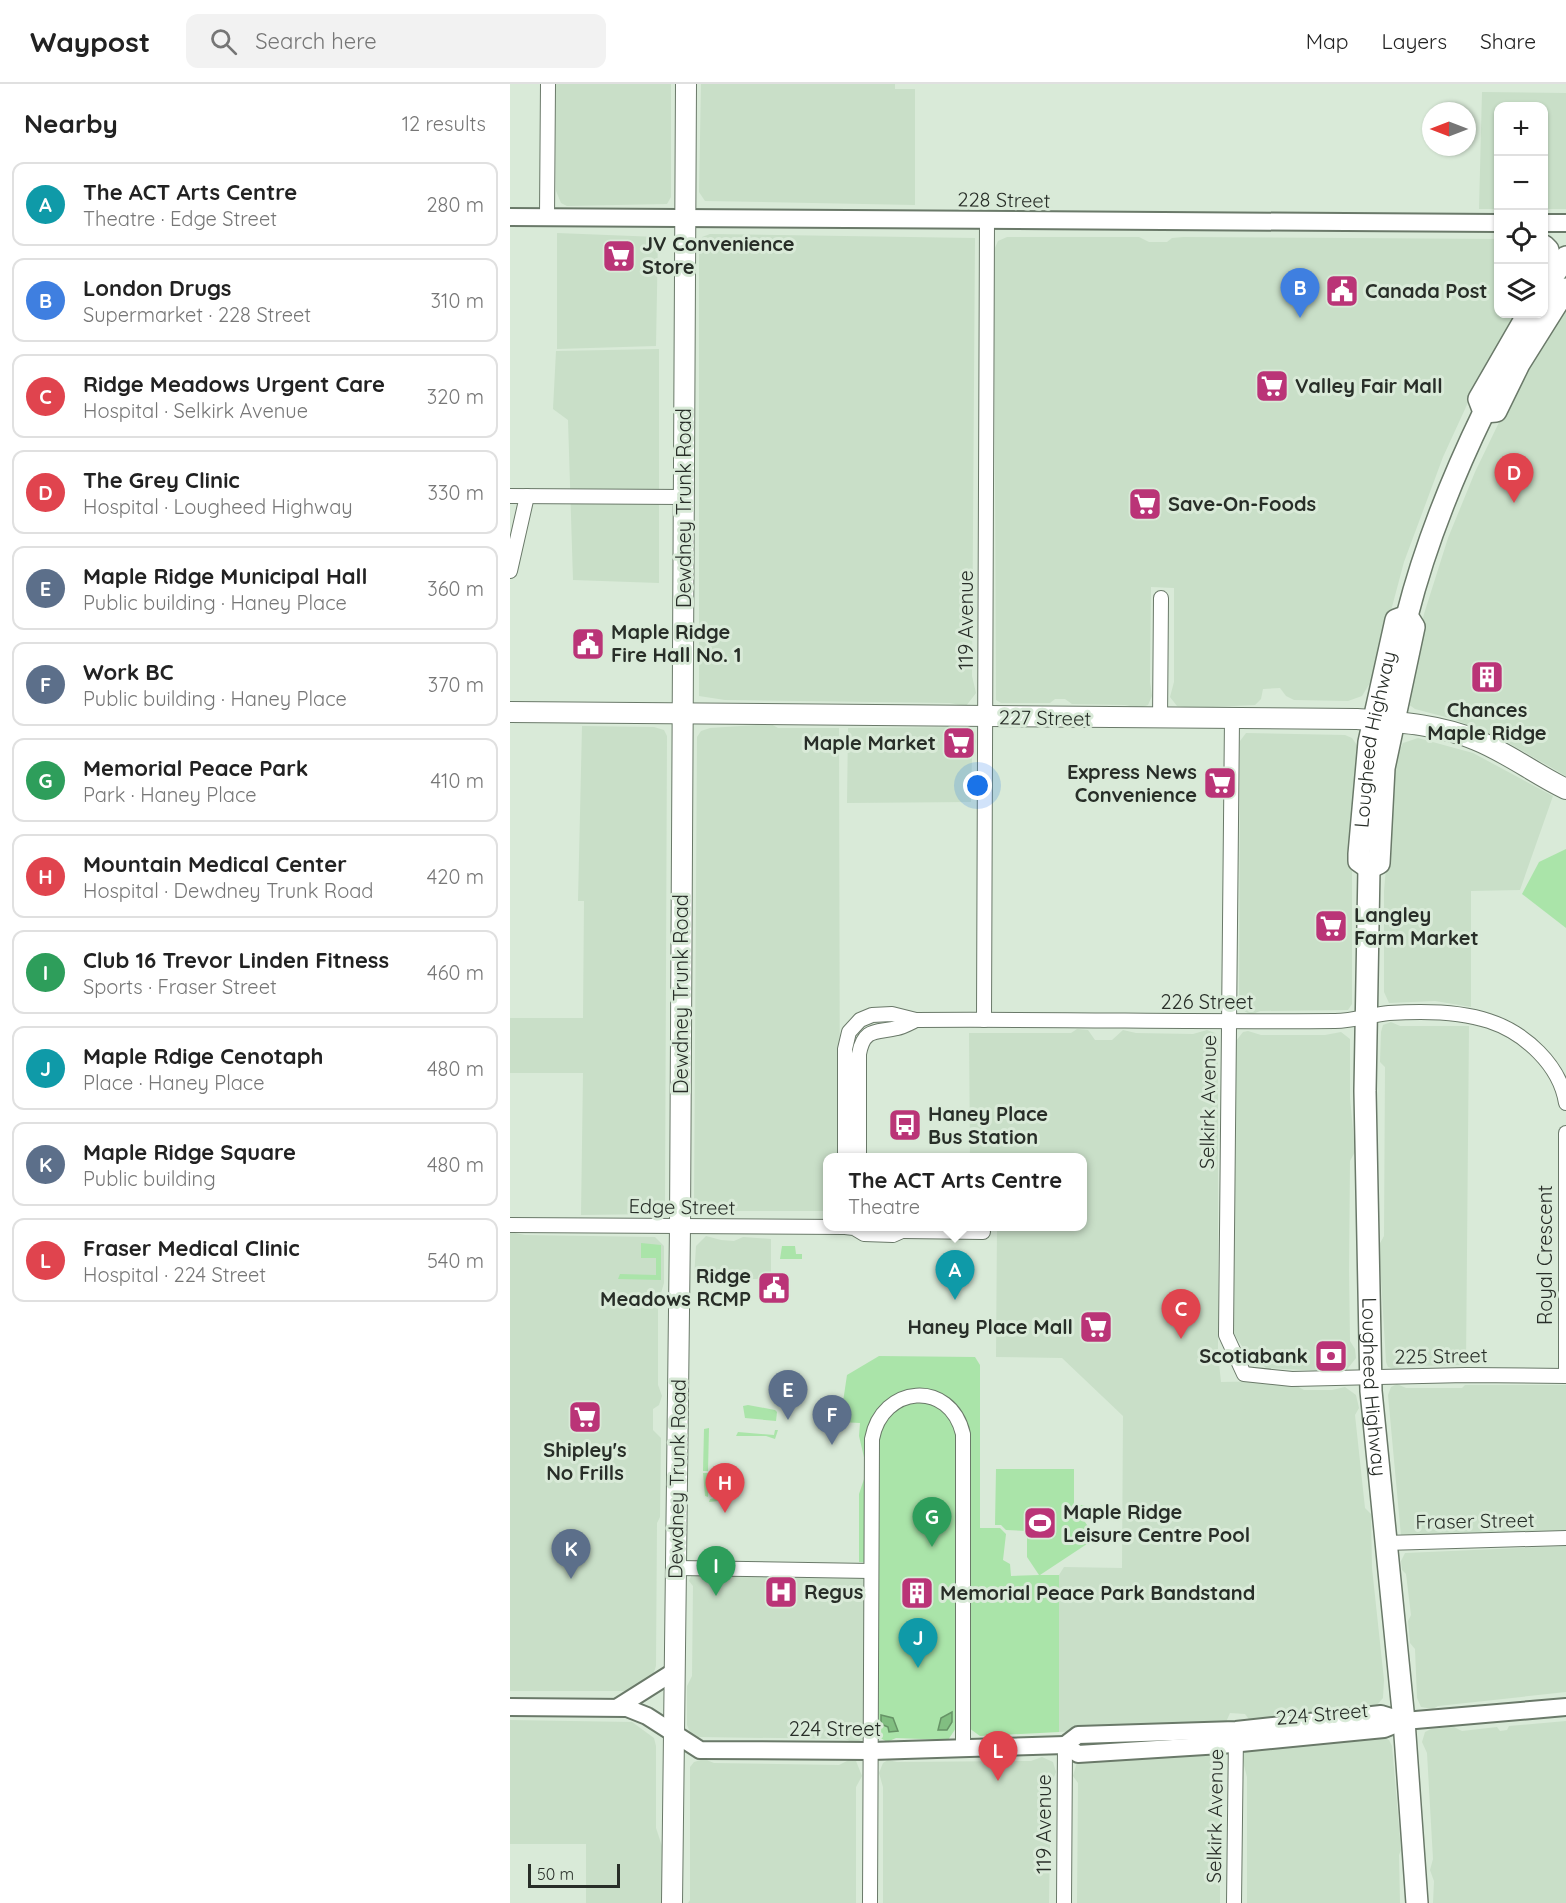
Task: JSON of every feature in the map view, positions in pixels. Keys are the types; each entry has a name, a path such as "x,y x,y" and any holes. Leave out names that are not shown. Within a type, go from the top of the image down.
{"main road":[{"name":"Dewdney Trunk Road","path":"672,1903 680,1226 686,84"},
{"path":"1548,250 1554,284"},
{"name":"Lougheed Highway","path":"1484,412 1496,411 1566,257"},
{"name":"Lougheed Highway","path":"1416,1903 1404,1721 1374,1438 1366,1261 1366,1017 1369,868 1359,861 1359,854 1366,766 1383,721 1396,620 1407,616 1441,509 1484,412 1479,399 1526,318"},
{"name":"227 Street","path":"510,712 1383,721 1438,728 1477,740 1566,789"}],"street":[{"path":"547,216 548,84"},
{"name":"228 Street","path":"510,217 1494,223"},
{"name":"119 Avenue","path":"984,1020 987,221"},
{"path":"1548,223 1566,223"},
{"path":"510,496 684,497"},
{"path":"510,571 527,496"},
{"path":"1160,720 1161,598"},
{"name":"Selkirk Avenue","path":"1232,719 1226,1335 1244,1374"},
{"name":"226 Street","path":"844,1153 846,1042 852,1027 872,1015 892,1014 916,1020 1229,1021 1347,1021 1389,1013 1469,1016 1489,1021 1525,1040 1551,1067 1559,1079 1566,1103"},
{"path":"859,1153 859,1054 862,1042 875,1031 896,1029 916,1020"},
{"name":"Royal Crescent","path":"1566,1133 1566,1376"},
{"name":"Edge Street","path":"510,1225 823,1227"},
{"name":"Edge Street","path":"858,1231 864,1234 894,1235 895,1231"},
{"name":"Edge Street","path":"954,1231 983,1232"},
{"name":"225 Street","path":"1244,1374 1292,1379 1466,1375 1566,1376"},
{"path":"870,1903 871,1571 874,1430 884,1413 899,1400 914,1395 930,1396 951,1411 962,1426 964,1437 961,1606 963,1748"},
{"name":"Fraser Street","path":"1385,1543 1566,1538"},
{"path":"677,1568 871,1571"},
{"path":"618,1707 675,1671"},
{"name":"224 Street","path":"510,1707 618,1707 639,1712 700,1750 872,1751 1065,1745 1078,1754 1236,1737 1384,1729 1404,1721 1566,1707"},
{"name":"Selkirk Avenue","path":"1234,1903 1236,1737"},
{"name":"119 Avenue","path":"1064,1903 1065,1745"}],"shaded area":[{"path":"555,84 671,84 671,197 667,204 567,206 561,203 556,191"},
{"path":"701,84 895,84 895,89 915,89 915,205 705,201 699,192"},
{"path":"1482,92 1566,93 1566,209 1548,209 1548,102 1494,102 1494,209 1479,209"},
{"path":"557,233 658,237 656,346 557,349"},
{"path":"710,234 975,238 972,676 976,693 966,706 950,703 725,700 699,696 699,243 702,237"},
{"path":"1007,237 1139,237 1149,242 1167,242 1172,238 1183,237 1494,239 1494,318 1518,318 1471,396 1443,457 1404,562 1373,678 1362,696 1348,701 1294,700 1286,696 1280,688 1263,689 1261,699 1255,705 1192,708 1177,706 1170,697 1174,682 1174,588 1151,587 1150,682 1152,696 1148,705 1140,708 1125,705 1072,704 1065,699 1055,699 1050,703 1001,703 996,700 994,250 998,241"},
{"path":"1566,307 1566,776 1498,737 1453,719 1415,709 1408,704 1415,651 1448,538 1475,472 1519,381"},
{"path":"659,349 659,583 573,580 568,420 553,409 556,351"},
{"path":"771,724 778,728 839,728 840,1153 823,1153 823,1211 701,1211 695,1208 697,737 701,731 710,728"},
{"path":"582,726 654,727 664,730 667,736 665,1205 662,1211 656,1214 581,1215 583,1073 510,1073 510,1018 583,1018 584,901 578,901"},
{"path":"964,727 970,730 976,741 972,757 971,802 847,803 848,728"},
{"path":"1246,733 1345,735 1352,738 1359,748 1352,847 1352,1004 1348,1010 1260,1011 1251,1015 1239,1008 1240,741"},
{"path":"1418,738 1473,753 1553,796 1520,890 1471,891 1471,1007 1435,1001 1389,1003 1384,992 1384,891 1395,761 1403,743"},
{"path":"1566,849 1566,928 1522,894 1539,862"},
{"path":"1391,1022 1400,1026 1469,1026 1466,1365 1406,1366 1394,1369 1388,1367 1386,1362 1379,1245 1384,1236 1385,1067 1380,1062 1381,1032 1383,1025"},
{"path":"1077,1029 1088,1030 1095,1040 1112,1040 1123,1030 1136,1033 1193,1034 1207,1030 1215,1033 1218,1039 1218,1354 1221,1382 1279,1381 1282,1386 1297,1386 1304,1390 1332,1390 1345,1387 1356,1395 1359,1408 1355,1415 1365,1508 1371,1514 1372,1568 1384,1680 1383,1698 1376,1706 1251,1722 1245,1714 1230,1713 1226,1722 1220,1724 1059,1732 1059,1575 1064,1567 1122,1568 1123,1416 1062,1358 996,1357 997,1231 1087,1231 1087,1153 970,1153 969,1033 1071,1033"},
{"path":"1248,1031 1261,1035 1325,1035 1341,1032 1350,1039 1350,1098 1355,1152 1350,1161 1350,1341 1355,1349 1356,1358 1345,1372 1266,1368 1246,1352 1234,1334 1236,1041 1243,1032"},
{"path":"510,1232 525,1235 655,1237 664,1246 664,1283 658,1303 658,1385 662,1396 659,1405 653,1409 653,1430 661,1438 660,1517 657,1523 656,1666 652,1678 631,1691 510,1691"},
{"path":"706,1236 734,1241 743,1237 771,1239 771,1279 694,1279 696,1246"},
{"path":"641,1243 661,1245 661,1280 618,1279 620,1274 656,1275 656,1258 641,1258"},
{"path":"782,1246 795,1246 796,1254 802,1254 802,1259 780,1259"},
{"path":"879,1356 975,1357 980,1365 980,1528 1000,1528 1006,1534 1003,1560 1010,1564 1011,1576 1039,1575 1027,1557 1027,1531 1006,1530 1001,1525 995,1525 996,1469 1074,1469 1074,1505 1085,1505 1085,1522 1096,1538 1040,1575 1059,1575 1059,1732 980,1736 969,1728 956,1728 948,1740 896,1738 887,1742 879,1737 874,1563 859,1562 859,1494 867,1470 859,1436 860,1423 840,1422 847,1375"},
{"path":"1397,1384 1406,1388 1462,1388 1465,1385 1566,1385 1566,1533 1401,1536 1388,1395 1391,1387"},
{"path":"743,1406 775,1410 777,1412 776,1421 745,1418"},
{"path":"709,1428 708,1471 703,1471 704,1429"},
{"path":"775,1430 778,1430 775,1439 766,1436 736,1436 738,1432 774,1435"},
{"path":"703,1473 708,1473 708,1481 718,1481 718,1501 709,1502 710,1499 715,1498 715,1484 708,1484 708,1497 705,1496"},
{"path":"1566,1546 1566,1692 1438,1706 1433,1709 1421,1707 1417,1698 1415,1649 1410,1643 1408,1621 1411,1615 1406,1574 1402,1570 1401,1561 1405,1553"},
{"path":"692,1574 864,1577 863,1739 855,1743 845,1739 698,1737 690,1732 687,1725 687,1686 692,1676 693,1586 689,1581"},
{"path":"952,1712 952,1722 947,1730 938,1730 941,1718"},
{"path":"881,1715 893,1718 898,1731 889,1732 888,1727 881,1724"},
{"path":"510,1720 632,1722 654,1738 656,1746 656,1828 662,1846 661,1903 586,1903 586,1844 510,1844"},
{"path":"1566,1721 1566,1903 1433,1903 1434,1881 1430,1870 1433,1859 1427,1753 1422,1742 1425,1732 1431,1729 1454,1727 1462,1731 1497,1727 1500,1731 1507,1730 1509,1726"},
{"path":"1383,1737 1389,1740 1392,1746 1401,1850 1399,1855 1400,1903 1247,1903 1247,1777 1242,1758 1246,1749"},
{"path":"1221,1753 1226,1764 1220,1777 1220,1903 1077,1903 1078,1783 1073,1776 1077,1762"},
{"path":"1042,1757 1053,1762 1056,1772 1051,1784 1049,1903 883,1903 883,1787 879,1773 883,1763 888,1760 897,1762 1031,1761"},
{"path":"704,1759 714,1763 839,1765 849,1760 856,1761 862,1776 856,1787 856,1903 688,1903 690,1900 690,1767 694,1762"}],"place":[{"name":"JV Convenience Store","path":"619,256"},
{"name":"Canada Post","path":"1342,291"},
{"name":"London Drugs","path":"1300,318"},
{"name":"Valley Fair Mall","path":"1272,386"},
{"name":"The Grey Clinic","path":"1514,503"},
{"name":"Save-On-Foods","path":"1145,504"},
{"name":"Maple Ridge Fire Hall No. 1","path":"588,644"},
{"name":"Chances Maple Ridge","path":"1487,677"},
{"name":"Maple Market","path":"959,743"},
{"name":"Express News Convenience","path":"1220,783"},
{"name":"Langley Farm Market","path":"1331,926"},
{"name":"Haney Place Bus Station","path":"905,1125"},
{"name":"Ridge Meadows RCMP","path":"774,1288"},
{"name":"The ACT Arts Centre","path":"955,1300"},
{"name":"Haney Place Mall","path":"1096,1327"},
{"name":"Ridge Meadows Urgent Care","path":"1181,1339"},
{"name":"Scotiabank","path":"1331,1356"},
{"name":"Shipley's No Frills","path":"585,1417"},
{"name":"Maple Ridge Municipal Hall","path":"788,1420"},
{"name":"Work BC","path":"832,1445"},
{"name":"Mountain Medical Center","path":"725,1513"},
{"name":"Maple Ridge Leisure Centre Pool","path":"1040,1523"},
{"name":"Memorial Peace Park","path":"932,1547"},
{"name":"Maple Ridge Square","path":"571,1579"},
{"name":"Regus","path":"781,1592"},
{"name":"Memorial Peace Park Bandstand","path":"917,1593"},
{"name":"Club 16 Trevor Linden Fitness","path":"716,1596"},
{"name":"Maple Rdige Cenotaph","path":"918,1668"},
{"name":"Fraser Medical Clinic","path":"998,1781"}]}
